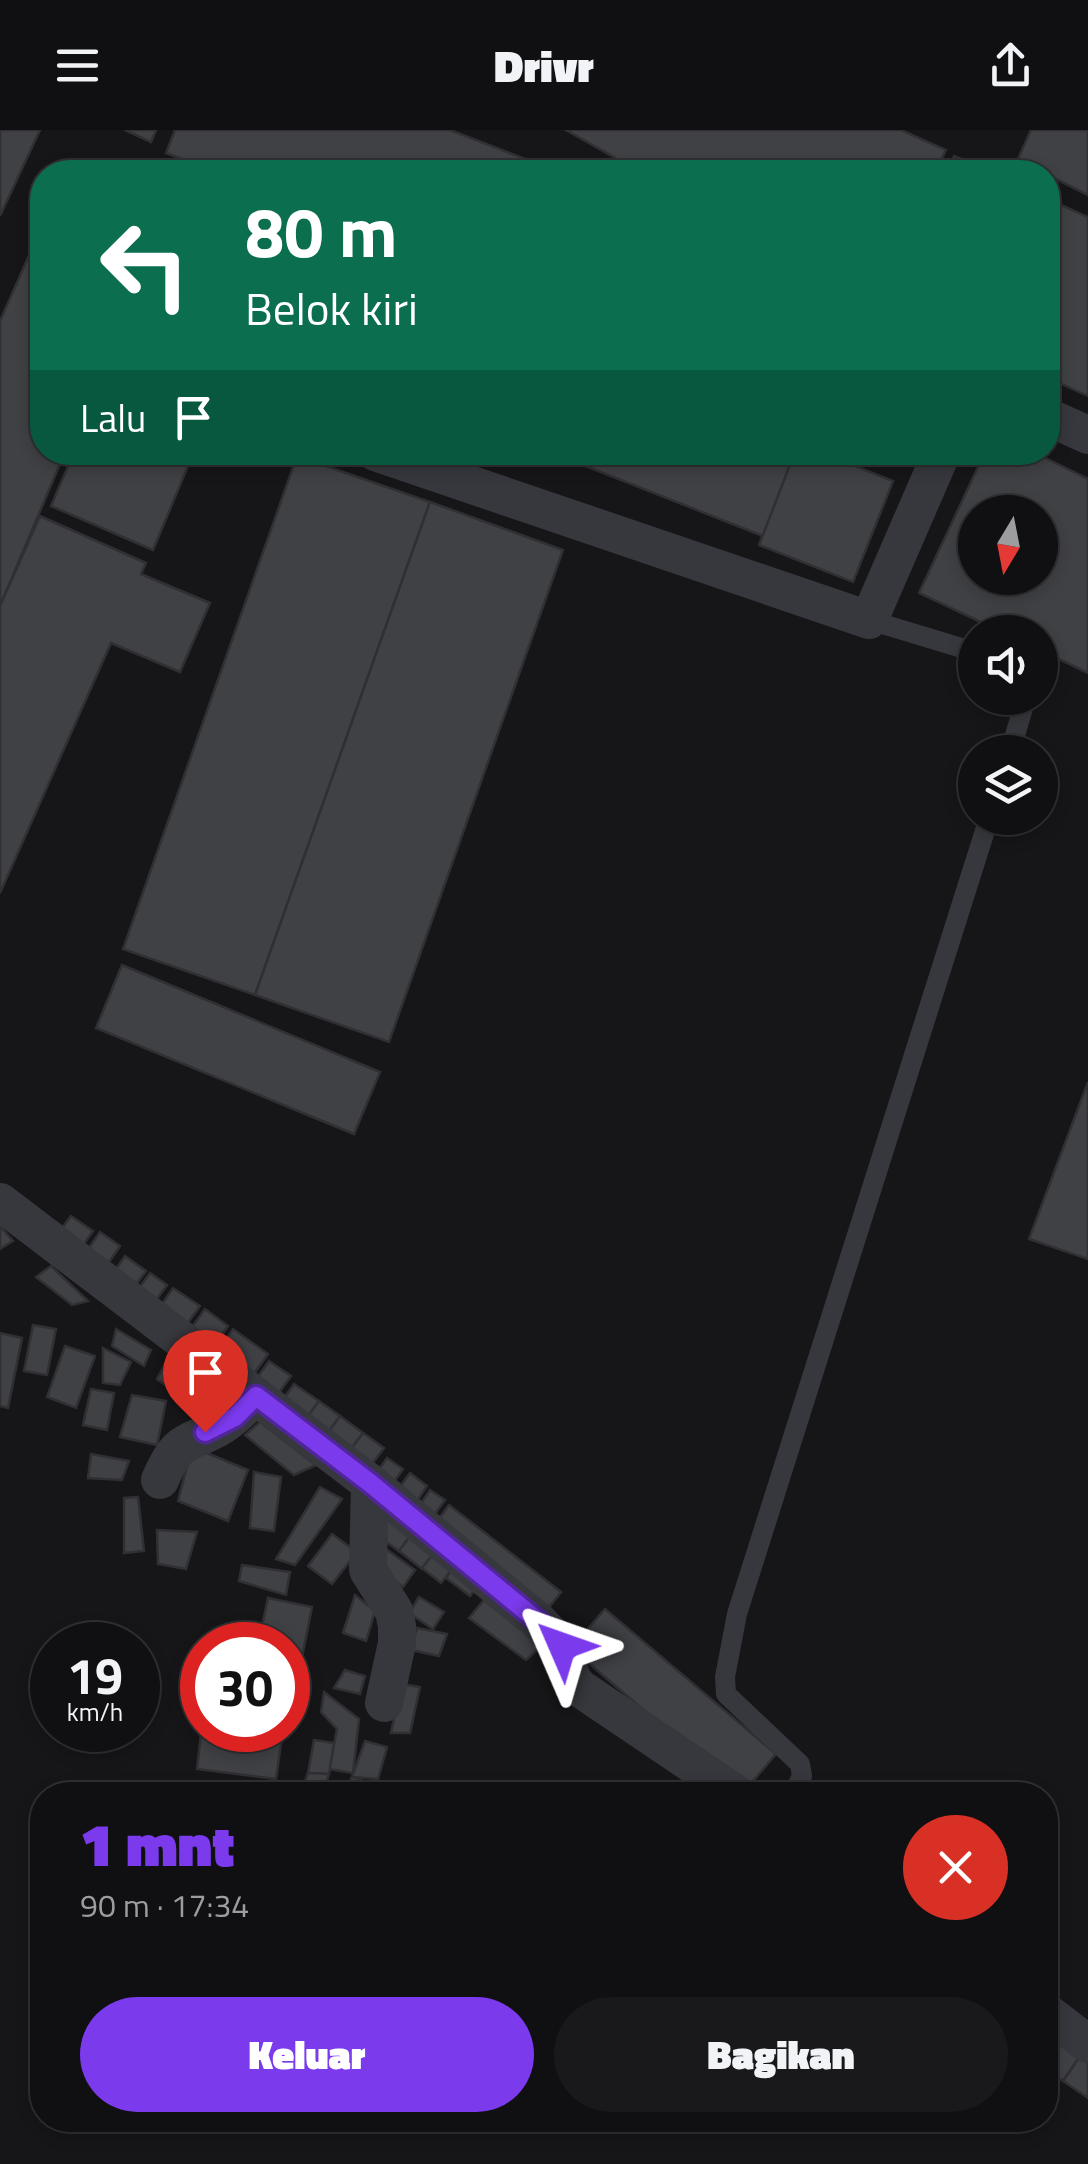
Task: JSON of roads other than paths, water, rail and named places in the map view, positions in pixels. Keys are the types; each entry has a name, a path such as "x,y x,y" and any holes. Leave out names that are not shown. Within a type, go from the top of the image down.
{"street":[{"path":"1060,422 1088,435"},
{"path":"413,465 870,620 936,465"},
{"path":"0,1202 370,1483 556,1636 578,1687 719,1782"},
{"path":"160,1480 168,1460 180,1446 218,1428 256,1396"},
{"path":"370,1483 368,1570 394,1611 397,1626 384,1702"},
{"path":"1058,2021 1088,2044"}],"lane":[{"path":"870,620 958,647"},
{"path":"799,1782 800,1764 726,1694 737,1614 985,835"}]}
